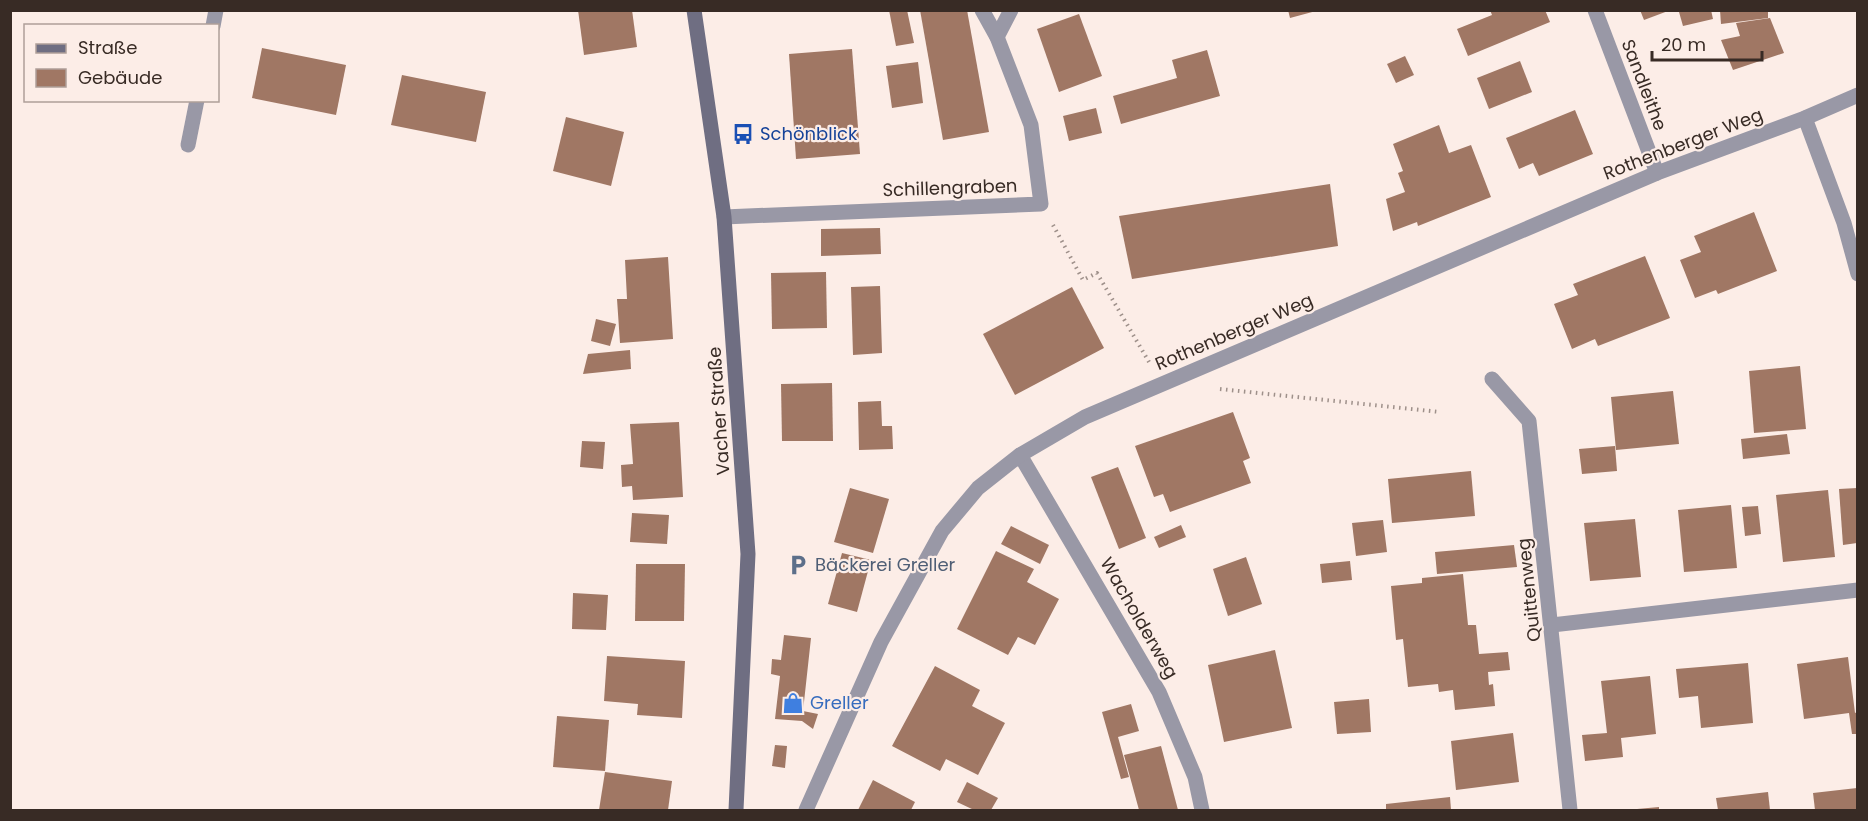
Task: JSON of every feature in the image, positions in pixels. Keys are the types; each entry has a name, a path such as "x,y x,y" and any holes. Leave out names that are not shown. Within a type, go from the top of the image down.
{"street":[{"name":"Vacher Straße","path":"694,10 724,217 748,554 736,810"},
{"name":"Schillengraben","path":"724,217 1041,204 1030,125 997,37 982,10"},
{"path":"997,37 1011,10"},
{"name":"Sandleithe","path":"1595,10 1657,173"},
{"name":"Rothenberger Weg","path":"806,810 881,642 942,531 978,488 1020,455 1085,417 1657,173 1804,118 1857,95"},
{"path":"188,145 198,102"},
{"path":"1804,118 1844,223 1857,274"},
{"name":"Quittenweg","path":"1492,379 1530,421 1570,810"},
{"name":"Wacholderweg","path":"1020,455 1159,692 1195,777 1202,810"},
{"path":"1552,625 1857,590"}],"path":[{"path":"1041,204 1083,280 1097,273 1138,346 1164,384"},
{"path":"1210,388 1440,412"}],"building":[{"path":"578,10 632,10 637,47 584,55"},
{"path":"889,10 907,10 914,43 896,46"},
{"path":"920,10 967,10 989,132 943,140"},
{"path":"1288,10 1316,10 1316,11 1290,18"},
{"path":"1490,10 1545,10 1550,22 1468,56 1457,29 1492,15"},
{"path":"1640,10 1668,10 1668,11 1644,20"},
{"path":"1711,10 1713,19 1683,26 1679,12"},
{"path":"1720,10 1768,10 1768,18 1721,24"},
{"path":"1079,14 1102,76 1059,92 1037,29"},
{"path":"1770,18 1784,53 1733,70 1721,40 1740,36 1736,23"},
{"path":"262,48 346,65 336,115 252,98"},
{"path":"852,49 860,154 796,159 789,54"},
{"path":"1207,50 1220,96 1121,124 1113,96 1177,78 1172,60"},
{"path":"1405,56 1414,75 1396,83 1387,64"},
{"path":"1520,61 1532,92 1489,109 1477,78"},
{"path":"918,62 923,103 892,108 886,66"},
{"path":"402,75 486,92 476,142 391,125"},
{"path":"1096,108 1102,133 1069,141 1063,116"},
{"path":"1575,110 1593,154 1539,176 1533,163 1519,169 1506,138"},
{"path":"566,117 624,132 611,186 553,171"},
{"path":"1439,125 1449,153 1471,145 1491,197 1418,226 1417,222 1393,231 1386,199 1405,192 1398,173 1403,171 1393,144"},
{"path":"1330,184 1338,246 1132,279 1119,216"},
{"path":"1754,212 1777,271 1718,294 1716,290 1695,298 1680,260 1701,252 1694,236"},
{"path":"880,228 881,254 821,256 821,229"},
{"path":"1645,256 1670,318 1598,346 1595,339 1572,349 1554,304 1578,295 1573,284"},
{"path":"668,257 673,339 620,343 617,299 627,299 625,260"},
{"path":"826,272 827,328 772,329 771,273"},
{"path":"880,286 882,353 853,355 851,287"},
{"path":"1072,287 1104,348 1015,395 983,334"},
{"path":"596,319 616,324 610,346 591,341"},
{"path":"630,350 631,369 583,374 588,354"},
{"path":"1800,366 1806,429 1754,433 1749,371"},
{"path":"832,383 833,441 782,441 781,384"},
{"path":"1673,391 1679,444 1616,450 1611,397"},
{"path":"881,401 882,426 892,426 893,449 859,450 858,402"},
{"path":"1233,412 1250,458 1243,461 1251,483 1170,512 1163,494 1154,497 1135,446"},
{"path":"679,422 683,497 633,500 632,486 622,487 621,465 633,464 630,424"},
{"path":"1787,434 1790,454 1743,459 1741,439"},
{"path":"582,441 605,442 603,469 580,467"},
{"path":"1615,446 1617,471 1582,474 1579,449"},
{"path":"1118,467 1146,538 1119,549 1091,477"},
{"path":"1471,471 1475,516 1392,523 1388,479"},
{"path":"850,488 889,499 873,553 834,542"},
{"path":"1857,488 1857,543 1843,545 1839,489"},
{"path":"1828,490 1835,557 1783,562 1776,495"},
{"path":"1731,505 1737,568 1684,572 1678,510"},
{"path":"1758,506 1761,534 1745,536 1742,507"},
{"path":"632,513 669,515 667,544 630,542"},
{"path":"1635,519 1641,577 1590,581 1584,523"},
{"path":"1383,520 1387,552 1356,556 1352,523"},
{"path":"1181,525 1186,537 1159,548 1154,537"},
{"path":"1011,526 1049,545 1040,564 1001,544"},
{"path":"1514,545 1517,567 1437,574 1435,552"},
{"path":"996,551 1034,569 1027,582 1059,599 1035,645 1018,637 1008,655 957,629"},
{"path":"842,553 871,560 857,612 828,604"},
{"path":"1246,557 1262,604 1228,616 1213,569"},
{"path":"1350,561 1352,580 1322,583 1320,564"},
{"path":"636,564 685,564 684,621 635,621"},
{"path":"1463,574 1468,625 1476,625 1479,654 1508,652 1510,670 1488,672 1489,685 1493,684 1495,706 1455,710 1453,690 1439,692 1438,684 1408,687 1403,639 1396,640 1391,586 1422,583 1422,578"},
{"path":"573,593 608,595 606,630 572,629"},
{"path":"784,635 811,638 803,711 818,714 813,729 802,721 775,719 780,676 771,674 772,659 781,660"},
{"path":"1275,650 1292,728 1224,742 1208,665"},
{"path":"607,656 685,661 682,718 637,715 638,704 604,701"},
{"path":"1848,657 1855,713 1857,712 1857,734 1852,734 1849,713 1804,719 1797,664"},
{"path":"1748,663 1753,723 1701,728 1698,696 1679,698 1676,669"},
{"path":"935,666 980,690 972,706 1005,723 978,775 946,759 940,771 892,746"},
{"path":"1650,676 1656,734 1621,738 1623,757 1585,761 1582,735 1607,733 1601,681"},
{"path":"1369,699 1371,732 1337,734 1334,702"},
{"path":"1131,704 1139,731 1118,737 1129,777 1121,779 1102,712"},
{"path":"557,716 609,720 605,771 553,767"},
{"path":"1513,733 1519,782 1456,790 1451,741"},
{"path":"775,745 787,746 785,768 772,766"},
{"path":"1161,746 1178,810 1139,810 1124,755"},
{"path":"605,772 672,781 668,810 599,810"},
{"path":"873,780 915,802 911,810 858,810"},
{"path":"967,782 998,798 991,810 974,810 957,802"},
{"path":"1857,788 1857,810 1815,810 1813,793"},
{"path":"1768,792 1770,810 1718,810 1716,798"},
{"path":"1450,797 1451,810 1386,810 1386,804"},
{"path":"1659,807 1659,810 1637,810 1637,809"}],"place":[{"name":"Schönblick","path":"743,134"},
{"name":"Bäckerei Greller","path":"798,565"},
{"name":"Greller","path":"793,703"}]}
